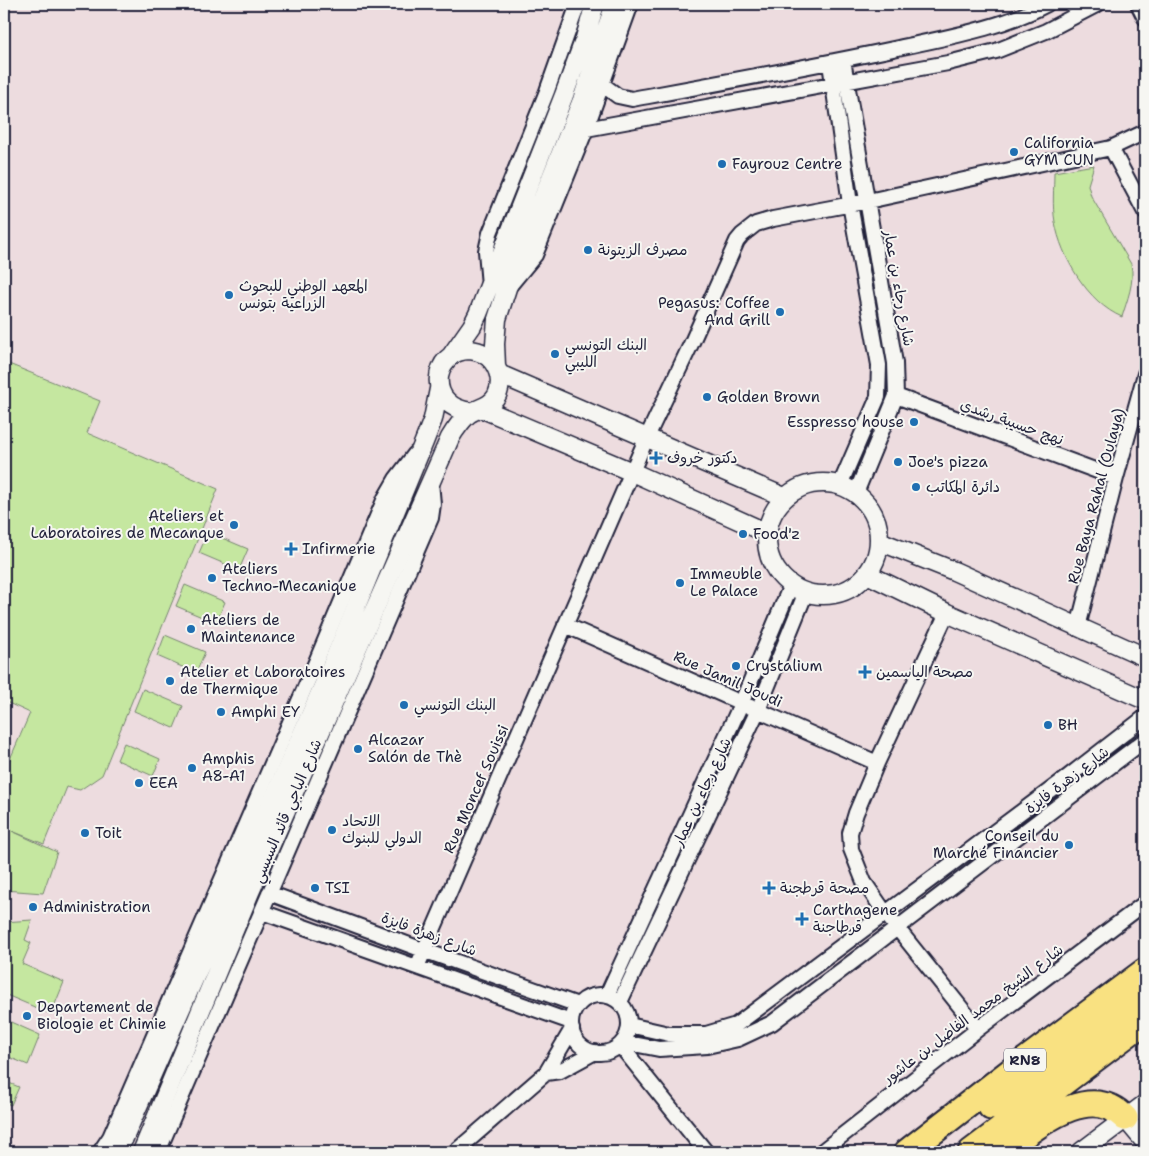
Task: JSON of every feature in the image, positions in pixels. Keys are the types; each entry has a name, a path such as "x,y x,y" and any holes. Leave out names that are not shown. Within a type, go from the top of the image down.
{"highway":[{"name":"RN8","path":"907,1152 1011,1071 1145,971"},
{"name":"RN8","path":"928,1152 1145,996"},
{"name":"RN8","path":"971,1152 1145,1021"},
{"path":"1001,1152 1051,1118 1075,1106 1094,1104 1119,1112 1125,1118"}],"street":[{"path":"489,285 486,266 490,233 547,91 578,4"},
{"path":"115,1152 123,1140 324,684 433,419 441,369 472,326 586,38 596,4"},
{"path":"142,1152 250,892 450,438 455,430 477,410 491,403 497,394 500,385 495,344 497,319 507,288 582,100 615,4"},
{"path":"507,288 535,255 603,85 631,4"},
{"path":"603,85 618,96 632,99 837,61 986,27 1047,4"},
{"path":"586,129 948,63 996,50 1046,31 1098,4"},
{"path":"1138,4 1145,18"},
{"path":"837,61 834,85 850,204 879,365 878,398 869,419 848,489"},
{"name":"شارع رجاء بن عمار","path":"837,61 848,82 895,363 896,396 848,489"},
{"name":"Rue Moncef Souissi","path":"416,967 647,437 737,242 742,235 756,224 1110,148 1145,132"},
{"path":"1110,148 1145,212"},
{"path":"451,356 463,351 473,350 482,353 490,359 498,370 784,497"},
{"name":"Rue Baya Rahal (Oulaya)","path":"1078,627 1145,374"},
{"path":"439,389 444,399 451,406 461,411 477,410 632,472 767,533"},
{"name":"نهج حسيبة رشدي","path":"896,396 1116,478"},
{"path":"100,1152 110,1138 385,498 424,442"},
{"name":"شارع الباجي قائد السبسي","path":"158,1152 431,518 433,504 431,480"},
{"path":"820,482 848,489 869,506 877,522 880,541 876,558 867,574 855,585 840,593 823,595 798,589 777,571 768,553 767,533 772,513 784,497 801,486 820,482"},
{"path":"880,541 954,571 1145,657"},
{"path":"867,574 947,613 1145,700"},
{"name":"شارع رجاء بن عمار","path":"607,995 741,704 798,589"},
{"name":"شارع رجاء بن عمار","path":"620,1002 758,710 798,589"},
{"path":"947,613 856,813 850,833 856,865 864,882 886,914 978,1029"},
{"name":"Rue Jamil Joudi","path":"565,624 878,764"},
{"name":"شارع زهرة فايزة","path":"629,1025 669,1034 706,1034 736,1026 1145,717"},
{"name":"شارع زهرة فايزة","path":"621,1043 659,1049 707,1046 738,1039 772,1023 1145,740"},
{"name":"شارع زهرة فايزة","path":"269,893 578,1005"},
{"name":"شارع الشيخ محمد الفاضل بن عاشور","path":"821,1152 978,1029 1145,903"},
{"path":"262,912 572,1025"},
{"path":"546,1073 560,1071 595,1052 612,1050 621,1043 627,1034 629,1025 627,1013 620,1002 607,995 596,995 586,998 573,1012 572,1025 576,1040 584,1048 595,1052"},
{"path":"455,1152 546,1073 572,1025"},
{"path":"621,1043 706,1152"},
{"path":"1081,1152 1145,1104"},
{"path":"1125,1118 1145,1142"}],"green space":[{"path":"1094,165 1088,185 1091,196 1131,264 1131,284 1122,317 1098,301 1087,290 1063,250 1055,222 1053,203 1054,172"},
{"path":"4,362 100,401 87,433 218,489 102,775 80,790 67,787 44,844 12,831 57,852 43,893 4,890 4,773 30,713 4,701"},
{"path":"208,532 248,549 239,570 199,553"},
{"path":"185,585 225,602 216,623 176,606"},
{"path":"165,635 205,652 196,673 157,656"},
{"path":"143,689 183,706 174,728 134,711"},
{"path":"124,743 160,759 153,776 117,760"},
{"path":"32,920 25,940 31,943 22,964 64,982 51,1014 4,994 4,922"},
{"path":"4,1019 40,1035 28,1065 4,1055"},
{"path":"4,1081 19,1087 11,1105 4,1102"}],"place":[{"name":"California GYM CUN","path":"1014,152"},
{"name":"Fayrouz Centre","path":"722,164"},
{"name":"مصرف الزيتونة","path":"588,250"},
{"name":"المعهد الوطني للبحوث الزراعية بتونس","path":"229,295"},
{"name":"Pegasus: Coffee And Grill","path":"780,312"},
{"name":"البنك التونسي الليبي","path":"555,354"},
{"name":"Golden Brown","path":"707,397"},
{"name":"Esspresso house","path":"914,422"},
{"name":"دكتور خروف","path":"656,458"},
{"name":"Joe's pizza","path":"898,462"},
{"name":"دائرة المكاتب","path":"916,487"},
{"name":"Ateliers et Laboratoires de Mecanque","path":"234,525"},
{"name":"Food'z","path":"743,534"},
{"name":"Infirmerie","path":"291,549"},
{"name":"Ateliers Techno-Mecanique","path":"212,578"},
{"name":"Immeuble Le Palace","path":"680,583"},
{"name":"Ateliers de Maintenance","path":"191,629"},
{"name":"Crystalium","path":"736,666"},
{"name":"مصحة الياسمين","path":"865,672"},
{"name":"Atelier et Laboratoires de Thermique","path":"170,681"},
{"name":"البنك التونسي","path":"404,705"},
{"name":"Amphi EY","path":"221,712"},
{"name":"BH","path":"1048,725"},
{"name":"Alcazar Salón de Thè","path":"358,749"},
{"name":"Amphis A8-A1","path":"192,768"},
{"name":"EEA","path":"139,783"},
{"name":"الاتحاد الدولي للبنوك","path":"332,830"},
{"name":"Toit","path":"85,833"},
{"name":"Conseil du Marché Financier","path":"1069,845"},
{"name":"TSI","path":"315,888"},
{"name":"مصحة قرطجنة","path":"769,888"},
{"name":"Administration","path":"33,907"},
{"name":"Carthagene قرطاجنة","path":"802,919"},
{"name":"Departement de Biologie et Chimie","path":"27,1016"}]}
